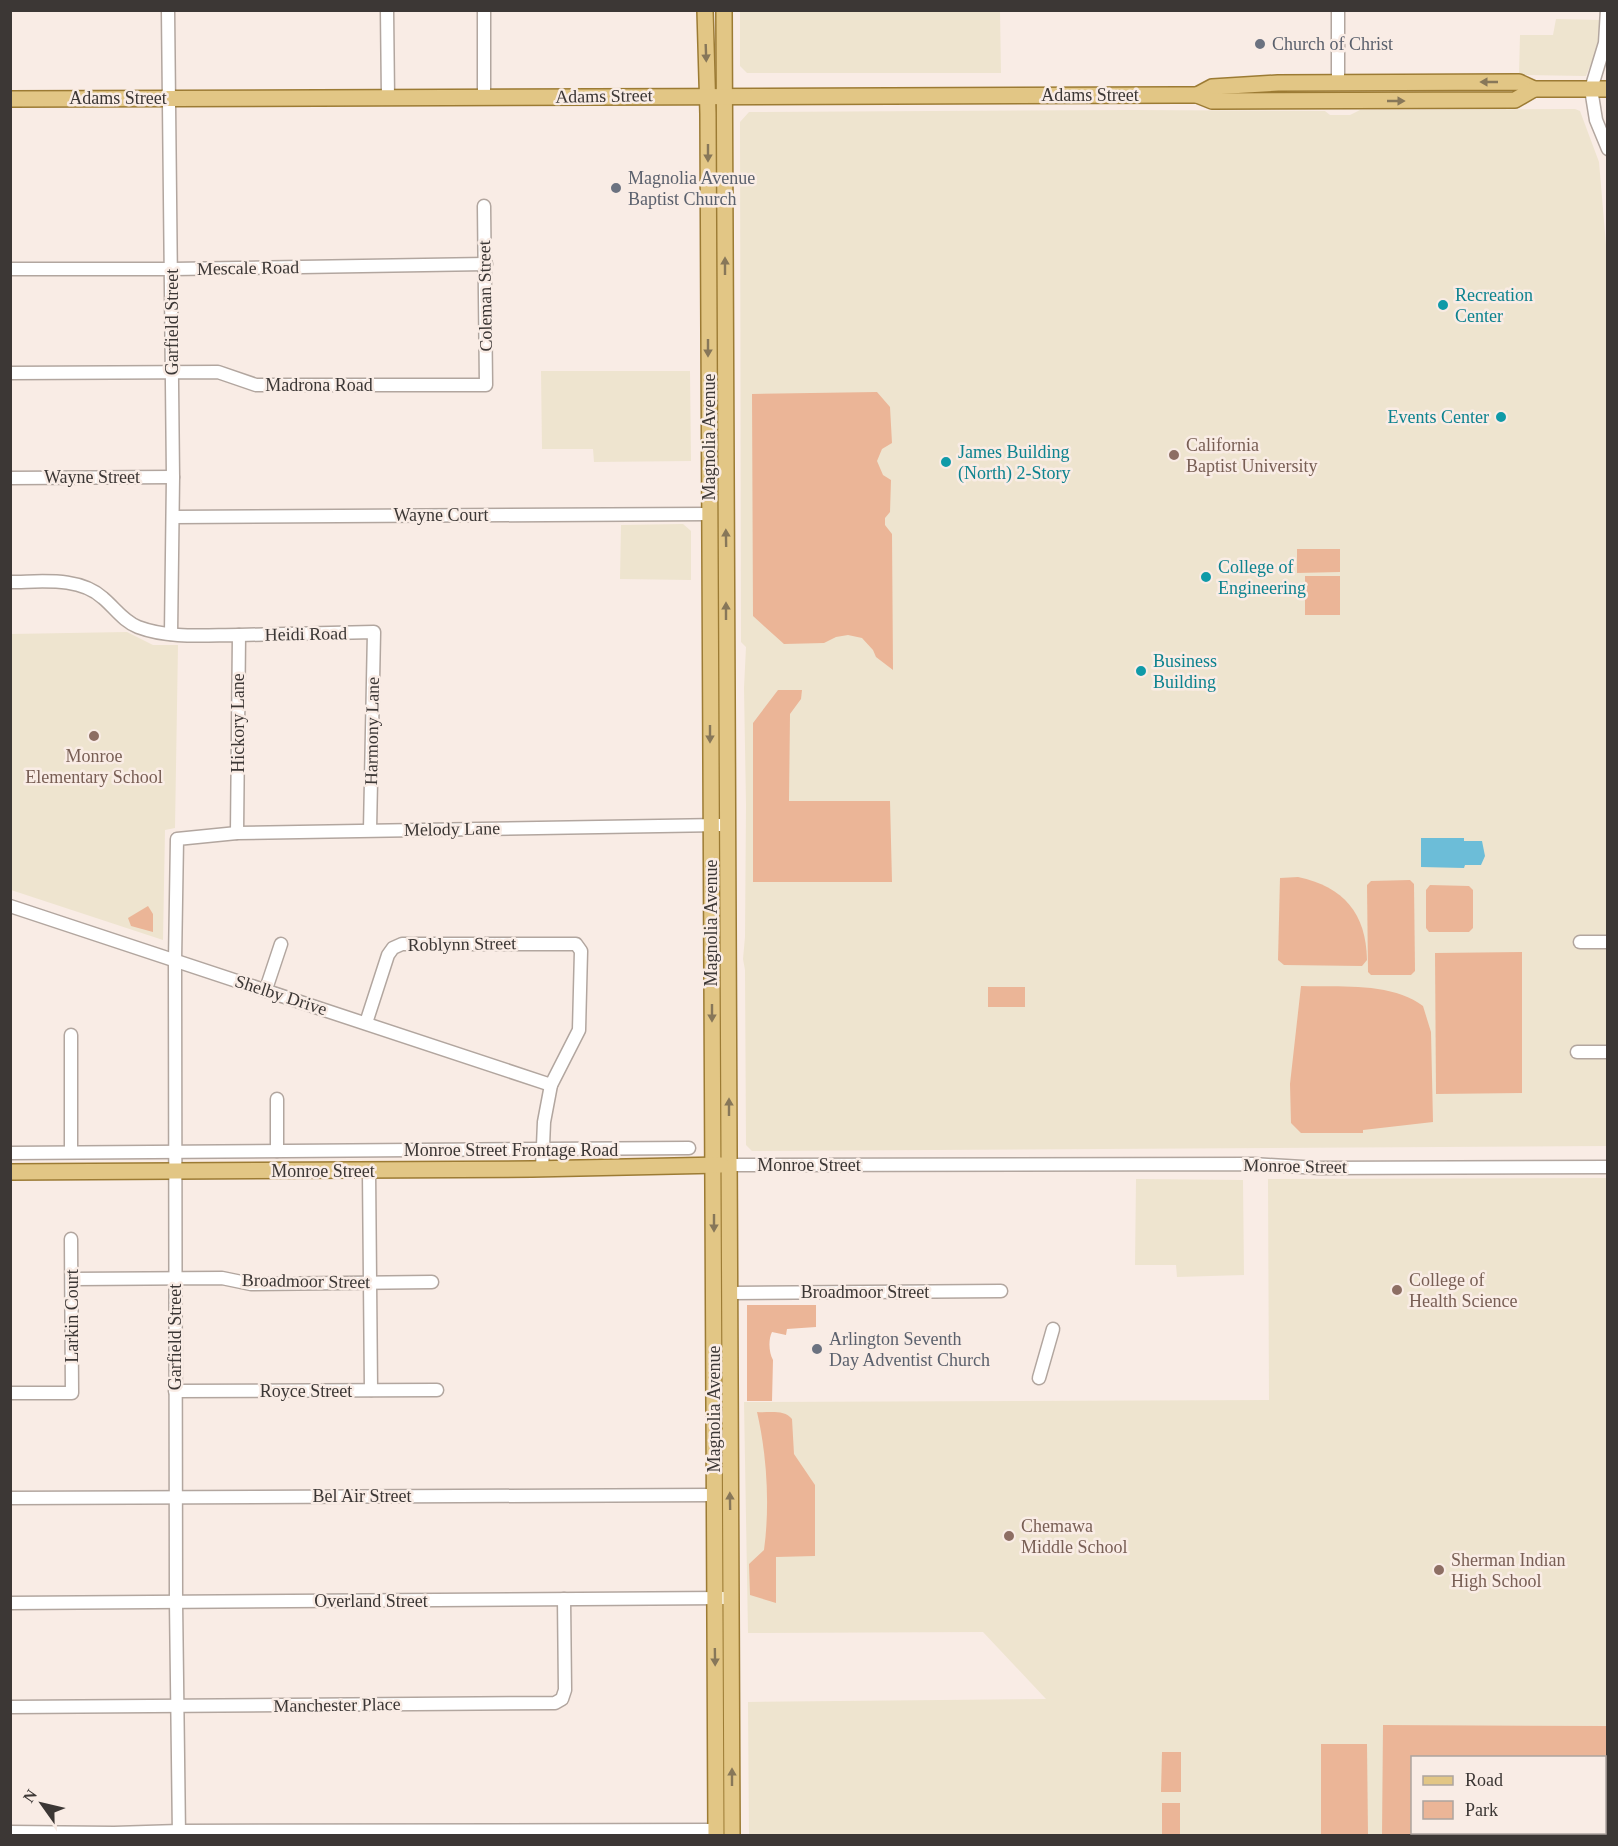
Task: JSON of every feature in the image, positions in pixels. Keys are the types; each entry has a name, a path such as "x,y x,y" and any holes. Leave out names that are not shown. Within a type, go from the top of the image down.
{"main road":[{"name":"Magnolia Avenue","path":"705,10 716,1833"},
{"name":"Magnolia Avenue","path":"724,10 732,1836"},
{"name":"Adams Street","path":"1197,95 1212,87 1338,82 1519,82 1534,89 1608,89"},
{"path":"1237,101 1238,96 1249,85"},
{"name":"Adams Street","path":"10,99 1197,95 1212,101 1515,100 1534,89"},
{"path":"709,514 726,513"},
{"name":"Monroe Street","path":"10,1172 369,1171 729,1165"}],"street":[{"name":"Garfield Street","path":"168,10 172,269 171,634"},
{"path":"387,10 388,98"},
{"path":"484,10 484,97"},
{"path":"1338,10 1338,82"},
{"path":"1608,10 1605,43 1591,89 1596,120 1608,149"},
{"name":"Coleman Street","path":"484,206 486,385"},
{"name":"Mescale Road","path":"10,269 486,264"},
{"name":"Madrona Road","path":"10,373 218,372 256,385 486,385"},
{"name":"Wayne Street","path":"10,478 173,477"},
{"name":"Wayne Court","path":"173,516 709,514"},
{"path":"10,582 58,582 87,588 103,597 131,624 151,631 171,634 239,635"},
{"name":"Heidi Road","path":"239,635 374,632"},
{"name":"Harmony Lane","path":"370,830 374,632"},
{"name":"Hickory Lane","path":"237,833 239,635"},
{"name":"Melody Lane","path":"177,839 237,833 728,825"},
{"name":"Garfield Street","path":"177,839 174,1170 179,1833"},
{"name":"Shelby Drive","path":"10,906 551,1085"},
{"path":"1580,942 1608,942"},
{"path":"266,990 281,944"},
{"name":"Roblynn Street","path":"366,1023 388,955 393,948 402,944 576,944 581,951 579,1030 551,1085"},
{"path":"71,1035 71,1152"},
{"path":"1576,1052 1608,1052"},
{"path":"542,1169 544,1122 551,1085"},
{"path":"278,1099 278,1151"},
{"name":"Monroe Street Frontage Road","path":"10,1153 688,1148"},
{"name":"Monroe Street","path":"729,1165 1253,1164 1319,1168 1608,1167"},
{"path":"369,1171 371,1390"},
{"name":"Larkin Court","path":"10,1393 72,1393 71,1239"},
{"name":"Broadmoor Street","path":"72,1279 222,1278 250,1284 432,1282"},
{"name":"Broadmoor Street","path":"730,1293 1001,1291"},
{"path":"1039,1378 1053,1329"},
{"name":"Royce Street","path":"175,1391 437,1390"},
{"name":"Bel Air Street","path":"10,1498 714,1495"},
{"name":"Overland Street","path":"10,1603 731,1597"},
{"name":"Manchester Place","path":"10,1707 555,1703 562,1699 565,1690 564,1599"},
{"path":"10,1832 716,1833"}],"shaded area":[{"path":"740,11 1000,11 1001,73 747,73 740,66"},
{"path":"1556,19 1601,20 1598,46 1586,76 1519,75 1520,35 1553,35"},
{"name":"California Baptist University","path":"1575,109 1580,111 1599,162 1608,268 1607,1146 752,1151 746,1145 745,970 743,959 746,647 741,642 740,122 749,112 1132,110 1325,111 1330,115 1350,115 1360,110"},
{"path":"541,371 690,371 691,461 594,462 593,449 542,449"},
{"path":"683,524 691,531 691,580 620,579 621,525"},
{"name":"Monroe Elementary School","path":"127,632 153,645 178,645 175,828 165,830 163,940 11,890 10,634"},
{"path":"1607,1178 1607,1835 749,1835 748,1702 1046,1699 983,1632 748,1633 744,1402 1269,1400 1268,1179"},
{"path":"1136,1179 1243,1180 1244,1275 1177,1277 1176,1265 1135,1265"}],"green space":[{"path":"877,392 890,407 892,443 882,449 877,461 883,475 891,480 890,512 885,518 885,525 892,534 893,670 876,657 862,638 848,635 836,637 824,643 784,644 753,616 752,394"},
{"path":"1297,549 1340,549 1340,572 1297,573"},
{"path":"1305,576 1340,576 1340,615 1305,615"},
{"path":"778,690 802,690 801,699 790,714 789,801 890,801 892,882 753,882 753,723"},
{"path":"1298,877 1340,895 1357,916 1366,943 1367,960 1362,966 1284,965 1278,960 1280,878"},
{"path":"1410,880 1414,884 1415,971 1411,975 1371,975 1368,972 1367,885 1371,881"},
{"path":"1430,885 1469,886 1473,890 1473,928 1469,932 1429,932 1426,928 1426,890"},
{"path":"148,906 153,914 153,932 131,926 128,918"},
{"path":"1522,952 1522,1093 1436,1094 1435,953"},
{"path":"1301,986 1381,989 1411,998 1423,1006 1431,1032 1433,1122 1363,1130 1363,1133 1301,1133 1291,1123 1290,1084"},
{"path":"988,987 1025,987 1025,1007 988,1007"},
{"path":"747,1305 816,1305 816,1327 787,1329 786,1335 772,1332 770,1346 773,1360 772,1401 747,1401"},
{"path":"757,1412 781,1413 792,1419 794,1454 815,1485 815,1556 776,1557 776,1603 750,1595 749,1564 764,1550 767,1516 765,1463"},
{"path":"1383,1725 1607,1726 1607,1835 1382,1835"},
{"path":"1321,1744 1367,1744 1368,1835 1321,1835"},
{"path":"1162,1752 1181,1752 1181,1792 1161,1792"},
{"path":"1162,1803 1180,1803 1180,1835 1162,1835"}],"water":[{"path":"1421,838 1464,838 1464,841 1482,841 1485,856 1481,865 1465,865 1464,868 1421,867"}],"place":[{"name":"Church of Christ","path":"1260,44"},
{"name":"Magnolia Avenue Baptist Church","path":"616,188"},
{"name":"Recreation Center","path":"1443,305"},
{"name":"Events Center","path":"1501,417"},
{"name":"California Baptist University","path":"1174,455"},
{"name":"James Building (North) 2-Story","path":"946,462"},
{"name":"College of Engineering","path":"1206,577"},
{"name":"Business Building","path":"1141,671"},
{"name":"Monroe Elementary School","path":"94,736"},
{"name":"College of Health Science","path":"1397,1290"},
{"name":"Arlington Seventh Day Adventist Church","path":"817,1349"},
{"name":"Chemawa Middle School","path":"1009,1536"},
{"name":"Sherman Indian High School","path":"1439,1570"}]}
